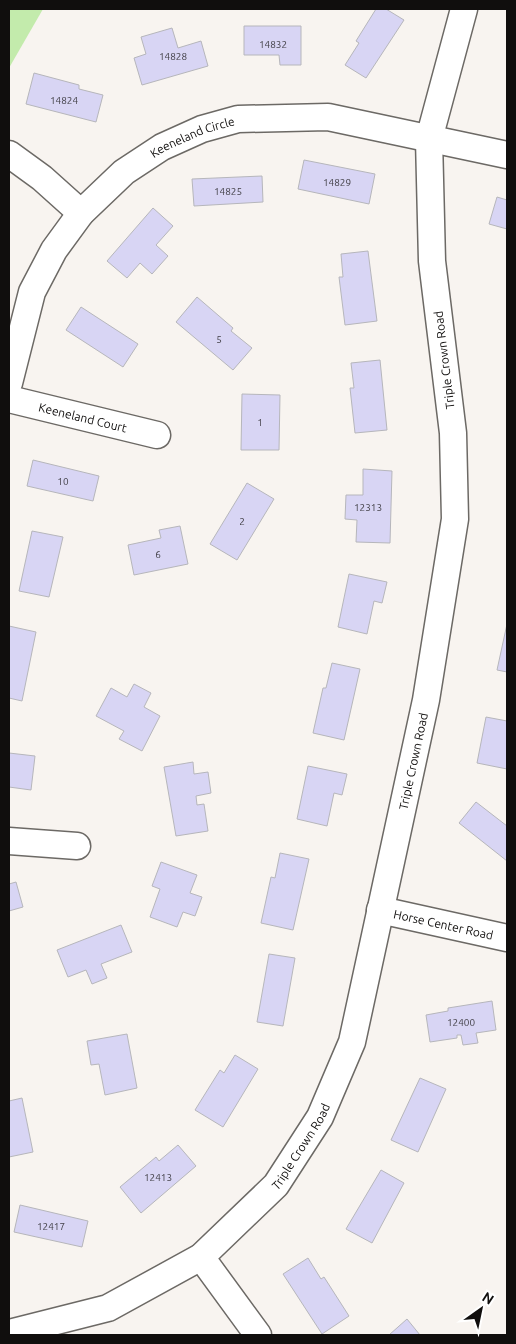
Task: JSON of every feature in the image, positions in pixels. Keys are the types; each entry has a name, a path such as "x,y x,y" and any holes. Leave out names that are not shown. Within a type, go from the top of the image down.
{"street":[{"name":"Triple Crown Road","path":"9,1333 108,1308 201,1257 276,1185 320,1117 352,1042 426,700 455,519 453,433 432,261 429,139 464,9"},
{"name":"Keeneland Circle","path":"9,383 32,292 54,250 81,213 124,172 162,147 202,129 238,119 328,117 507,155"},
{"path":"9,154 42,178 81,213"},
{"name":"Keeneland Court","path":"9,399 157,435"},
{"path":"9,841 77,846"},
{"name":"Horse Center Road","path":"380,910 507,938"},
{"path":"201,1257 258,1335"}],"green space":[{"path":"9,9 43,9 9,68"}],"building":[{"path":"376,9 386,9 404,20 366,78 345,65 359,43 356,41"},
{"path":"244,26 301,26 301,65 280,65 279,55 244,55"},
{"path":"172,28 178,48 201,41 208,66 142,85 134,58 146,54 141,37"},
{"path":"34,73 79,85 79,89 103,95 96,122 26,104"},
{"path":"304,160 375,174 369,204 298,189"},
{"path":"262,176 263,202 194,206 192,179"},
{"path":"497,197 507,200 507,229 489,224"},
{"path":"153,208 173,226 156,245 168,256 152,274 140,263 127,278 107,261"},
{"path":"368,251 377,321 345,325 339,277 343,277 341,254"},
{"path":"197,297 233,328 231,331 252,348 233,370 176,322"},
{"path":"81,307 138,344 123,367 66,330"},
{"path":"380,360 387,430 355,433 350,388 354,388 351,363"},
{"path":"242,394 280,395 279,450 241,450"},
{"path":"33,460 99,476 93,501 27,486"},
{"path":"363,469 392,471 390,543 356,542 357,520 345,519 346,495 363,495"},
{"path":"247,483 274,499 237,560 210,544"},
{"path":"180,526 188,564 134,575 128,545 161,538 159,530"},
{"path":"32,531 63,537 49,597 19,591"},
{"path":"349,574 387,582 382,603 374,601 367,634 338,627"},
{"path":"507,624 507,672 497,670"},
{"path":"9,626 36,632 22,701 9,698"},
{"path":"332,663 360,669 344,740 313,733 323,688 326,688"},
{"path":"134,684 151,693 144,707 160,716 142,751 119,739 124,731 96,716 111,688 127,697"},
{"path":"486,717 507,721 507,769 477,763"},
{"path":"9,753 35,756 31,790 9,787"},
{"path":"193,762 194,774 208,772 211,793 196,796 197,805 204,804 208,831 176,836 164,767"},
{"path":"308,766 347,774 342,795 334,793 327,826 297,819"},
{"path":"476,802 507,826 507,861 459,823"},
{"path":"280,853 309,859 293,930 261,923 271,877 275,878"},
{"path":"161,862 197,875 190,893 202,897 195,916 183,912 177,927 150,917 160,889 152,886"},
{"path":"16,882 23,907 9,911 9,884"},
{"path":"121,925 132,952 101,964 107,978 92,984 86,970 68,977 57,950"},
{"path":"269,954 295,958 283,1026 257,1022"},
{"path":"492,1001 496,1030 476,1033 478,1043 463,1045 461,1035 457,1035 457,1038 430,1042 426,1015 448,1011 448,1008"},
{"path":"127,1034 137,1088 105,1095 99,1064 91,1065 87,1041"},
{"path":"235,1055 258,1069 223,1127 195,1110 220,1070 224,1073"},
{"path":"420,1078 446,1089 418,1152 391,1140"},
{"path":"22,1098 33,1152 9,1157 9,1101"},
{"path":"178,1145 196,1166 141,1213 120,1187 156,1157 159,1161"},
{"path":"381,1170 404,1183 372,1243 346,1229"},
{"path":"20,1205 88,1221 82,1247 14,1232"},
{"path":"308,1258 321,1279 324,1277 349,1316 322,1334 283,1274"},
{"path":"407,1319 420,1335 389,1335"}]}
